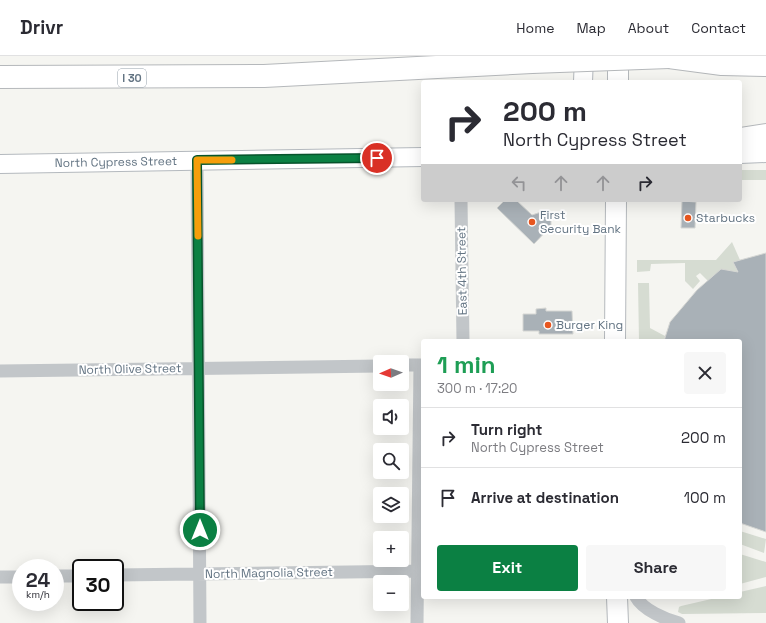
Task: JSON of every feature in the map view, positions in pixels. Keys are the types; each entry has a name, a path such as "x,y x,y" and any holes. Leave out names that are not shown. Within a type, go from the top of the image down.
{"highway":[{"name":"I 30","path":"0,77 264,76 532,62 691,56"},
{"path":"669,57 722,64 766,65"},
{"path":"742,139 766,135"}],"main road":[{"path":"584,56 584,80"},
{"path":"618,56 618,80"},
{"path":"742,154 766,153"},
{"name":"North Cypress Street","path":"0,164 421,157"},
{"path":"615,339 616,202"},
{"path":"617,599 618,623"}],"street":[{"path":"197,160 200,623"},
{"name":"East 4th Street","path":"461,202 463,339"},
{"path":"409,365 421,365 420,571 417,623"},
{"name":"North Olive Street","path":"0,371 373,366"},
{"name":"North Magnolia Street","path":"124,575 420,571"},
{"path":"0,577 12,577"},
{"path":"637,599 652,611 669,620 679,623"}],"shaded area":[{"path":"742,170 766,170 766,180 742,180"},
{"path":"732,242 740,260 733,262 739,275 708,281 700,273 696,276 700,281 693,289 685,281 685,263 651,264 650,271 637,272 637,260 716,260"},
{"path":"638,283 649,283 650,328 665,336 664,339 639,339"},
{"path":"742,532 766,539 764,553 742,545"},
{"path":"742,555 766,562 766,577 742,583"},
{"path":"766,586 766,613 682,614 678,612 679,607 681,606 711,599 742,599 742,592"}],"building":[{"name":"First Security Bank","path":"503,202 518,202 532,215 541,212 547,213 551,217 551,226 534,244 497,208"},
{"name":"Starbucks","path":"682,202 696,202 695,228 681,228"},
{"path":"766,253 766,532 742,524 742,339 665,339 670,322 697,290 721,269 738,272 733,262"},
{"name":"Burger King","path":"546,308 546,311 572,311 573,334 539,334 539,331 523,331 523,314 536,314 536,309"}],"slow traffic":[{"path":"198,236 197,160 232,160"}],"place":[{"name":"Starbucks","path":"688,218"},
{"name":"First Security Bank","path":"532,222"},
{"name":"Burger King","path":"548,325"}],"route":[{"path":"200,530 197,160 377,158"}]}
